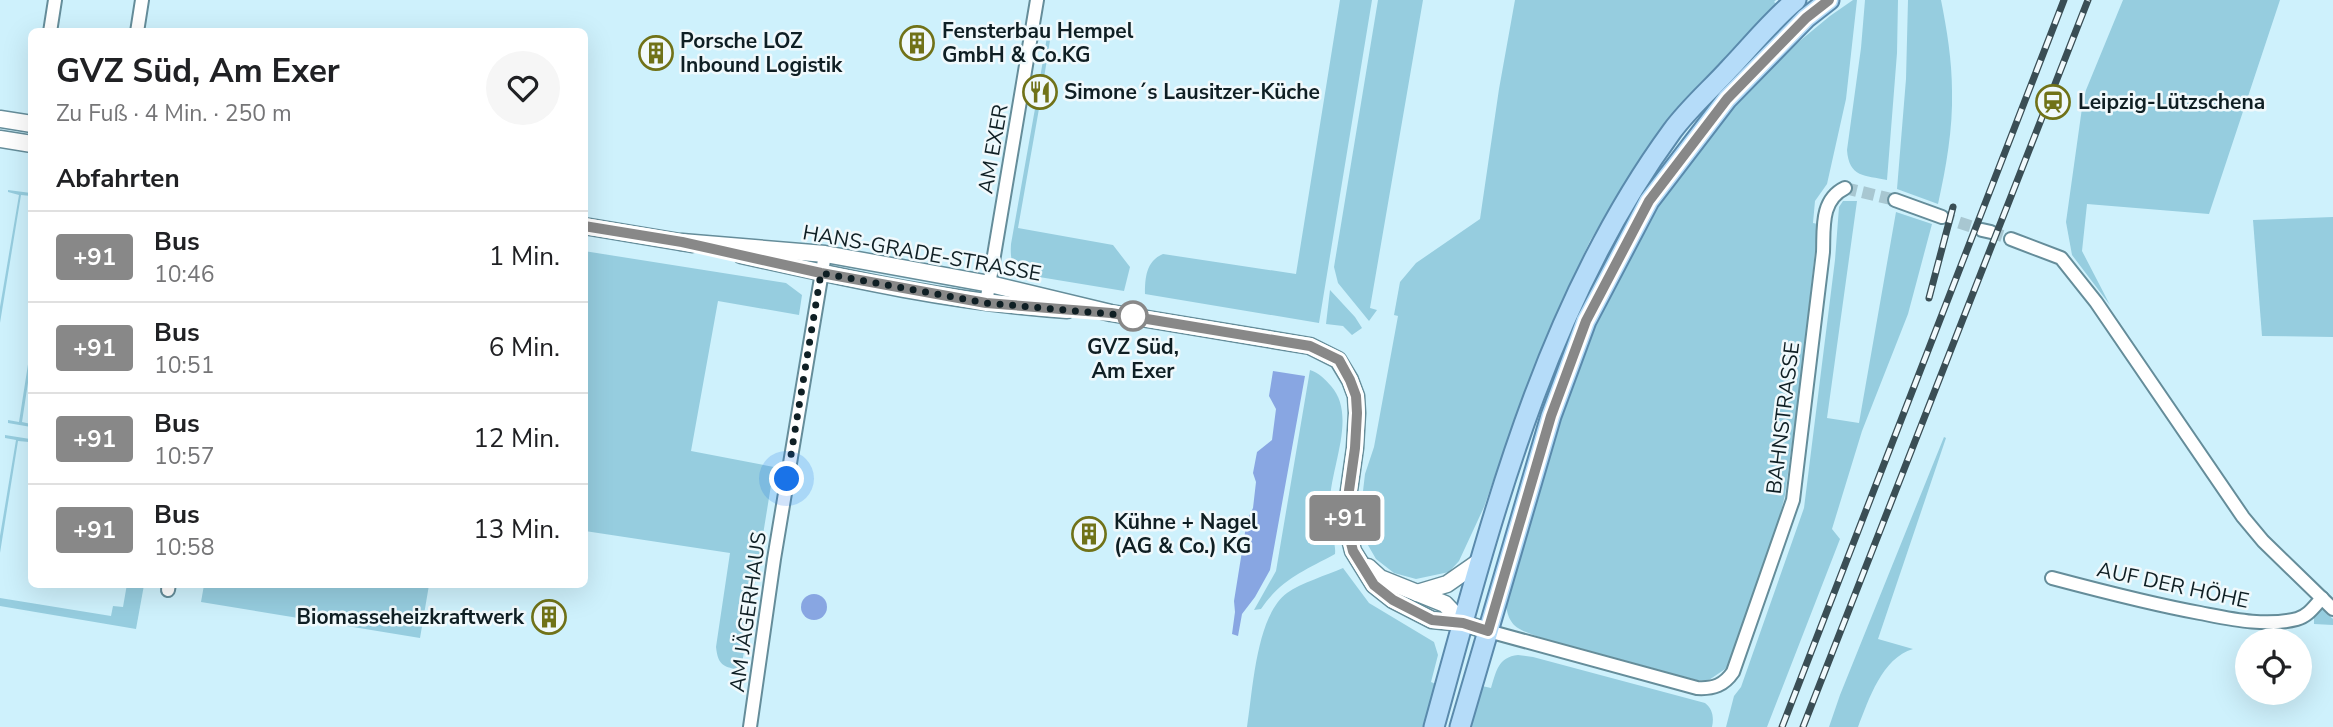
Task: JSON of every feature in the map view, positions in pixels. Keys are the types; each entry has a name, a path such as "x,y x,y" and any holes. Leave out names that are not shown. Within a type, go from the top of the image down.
{"main road":[{"path":"1460,727 1551,416 1586,321 1649,201 1727,99 1806,18 1829,0"},
{"path":"1434,727 1480,561 1527,412 1567,311 1616,216 1674,129 1794,2"}],"street":[{"path":"51,28 55,0"},
{"path":"137,28 142,0"},
{"name":"AM EXER","path":"986,303 1037,0"},
{"path":"0,119 28,123"},
{"path":"0,139 28,144"},
{"name":"BAHNSTRASSE","path":"1488,631 1697,688 1708,689 1727,681 1733,672 1793,500 1825,215 1831,197 1845,188"},
{"path":"1895,200 1942,217"},
{"name":"HANS-GRADE-STRASSE","path":"588,227 682,242 821,273 986,303 1111,313"},
{"path":"2011,239 2061,258 2096,302 2243,517 2263,541 2333,609"},
{"name":"HANS-GRADE-STRASSE","path":"682,242 825,254 990,284 1111,313 1310,346 1339,360 1356,396 1355,448 1345,519 1357,558 1374,585 1393,600 1432,620 1463,623 1488,631"},
{"name":"AM JÄGERHAUS","path":"750,727 774,559 825,254"},
{"name":"HANS-GRADE-STRASSE","path":"1357,558 1380,578 1445,604 1463,623"},
{"path":"1417,593 1447,584 1480,561"},
{"name":"AUF DER HÖHE","path":"2052,578 2146,603 2232,619 2264,622 2297,619 2306,615 2322,598"}],"shaded area":[{"path":"1340,0 1372,0 1319,323 1145,294 1146,276 1150,266 1163,254 1296,274"},
{"path":"1378,0 1423,0 1370,308 1377,310 1369,321 1338,283 1334,267"},
{"path":"1515,0 1776,0 1774,2 1777,4 1699,84 1637,164 1590,241 1550,327 1484,507 1459,561 1449,572 1416,579 1394,573 1376,559 1365,540 1360,517 1365,474 1374,447 1398,316 1394,315 1400,282 1416,263 1480,219"},
{"path":"1853,0 1857,0 1846,99 1827,184 1815,201 1813,223 1818,224 1785,495 1777,527 1728,667 1709,680 1696,680 1542,638 1517,628 1510,619 1506,605 1548,455 1581,348 1640,228 1703,137 1760,74"},
{"path":"1865,0 1898,0 1897,53 1887,180 1860,174 1848,159"},
{"path":"1908,0 1941,0 1947,34 1952,80 1951,120 1938,204 1897,189 1906,79"},
{"path":"2123,0 2280,0 2209,214 2087,204 2082,251 2110,305 2072,255 2066,222 2086,90"},
{"path":"1050,28 1044,78 1039,84 1048,31"},
{"path":"1036,103 1040,103 1018,228 1113,245 1130,267 1124,291 1027,275 1013,263 1011,244"},
{"path":"8,192 28,193 28,196 21,195 0,323 0,307 19,195"},
{"path":"1843,201 1857,201 1827,418 1859,423 1896,212 1932,224 1908,314 1862,431 1832,529 1840,539 1767,727 1726,727 1734,696 1741,687 1804,508 1835,260 1839,207"},
{"path":"2333,217 2333,337 2262,336 2253,220"},
{"path":"588,252 786,283 802,295 799,315 718,301 691,451 774,467 741,670 720,662 716,647 730,553 588,531"},
{"path":"1330,290 1362,328 1352,335 1343,326 1326,324"},
{"path":"28,364 22,422 28,423 28,426 8,423 8,420 19,422"},
{"path":"1310,370 1331,386 1342,411 1341,441 1329,507 1335,554 1294,577 1277,590 1261,609 1254,610 1276,571"},
{"path":"5,435 28,439 28,442 18,441 0,553 0,536 16,440 5,438"},
{"path":"1944,437 1946,438 1878,639 1913,649 1902,654 1885,670 1872,692 1858,727 1829,727 1840,695"},
{"path":"1343,568 1369,603 1434,642 1438,655 1431,682 1438,685 1427,727 1247,727 1262,636 1277,604 1293,589"},
{"path":"126,588 143,588 136,629 0,606 0,598 111,616 113,606 123,607"},
{"path":"203,588 428,588 420,638 201,602"},
{"path":"2322,609 2333,619 2333,625 2314,624 2314,616"},
{"path":"1518,655 1705,703 1712,714 1712,727 1470,727 1482,686 1491,688 1502,662"}],"water":[{"path":"1273,371 1305,376 1270,570 1242,614 1238,636 1232,634 1234,601 1247,520 1253,508 1256,482 1253,473 1257,452 1272,440 1276,409 1269,396"},
{"path":"814,594 823,598 827,607 823,616 814,620 805,616 801,607 805,598"}],"tunnel":[{"path":"1845,188 1895,200"},
{"path":"1942,217 1982,230"},
{"path":"1991,232 2011,239"}],"railway":[{"path":"1782,727 2064,0"},
{"path":"1803,727 2088,0"},
{"path":"1929,298 1953,207"}],"bus line":[{"name":"+91","path":"588,227 682,242 821,273 986,303 1111,313 1310,346 1327,353 1344,366 1356,396 1355,448 1345,519 1357,558 1374,585 1393,600 1432,620 1463,623 1488,631 1551,416 1586,321 1649,201 1727,99 1806,18 1829,0"}],"place":[{"name":"Fensterbau Hempel GmbH & Co.KG","path":"917,43"},
{"name":"Porsche LOZ Inbound Logistik","path":"656,53"},
{"name":"Simone´s Lausitzer-Küche","path":"1040,92"},
{"name":"Leipzig-Lützschena","path":"2053,102"},
{"name":"GVZ Süd, Am Exer","path":"1133,316"},
{"name":"Kühne + Nagel (AG & Co.) KG","path":"1089,534"},
{"name":"Biomasseheizkraftwerk","path":"549,617"}],"route":[{"path":"787,479 821,273 986,303 1133,316"}]}
